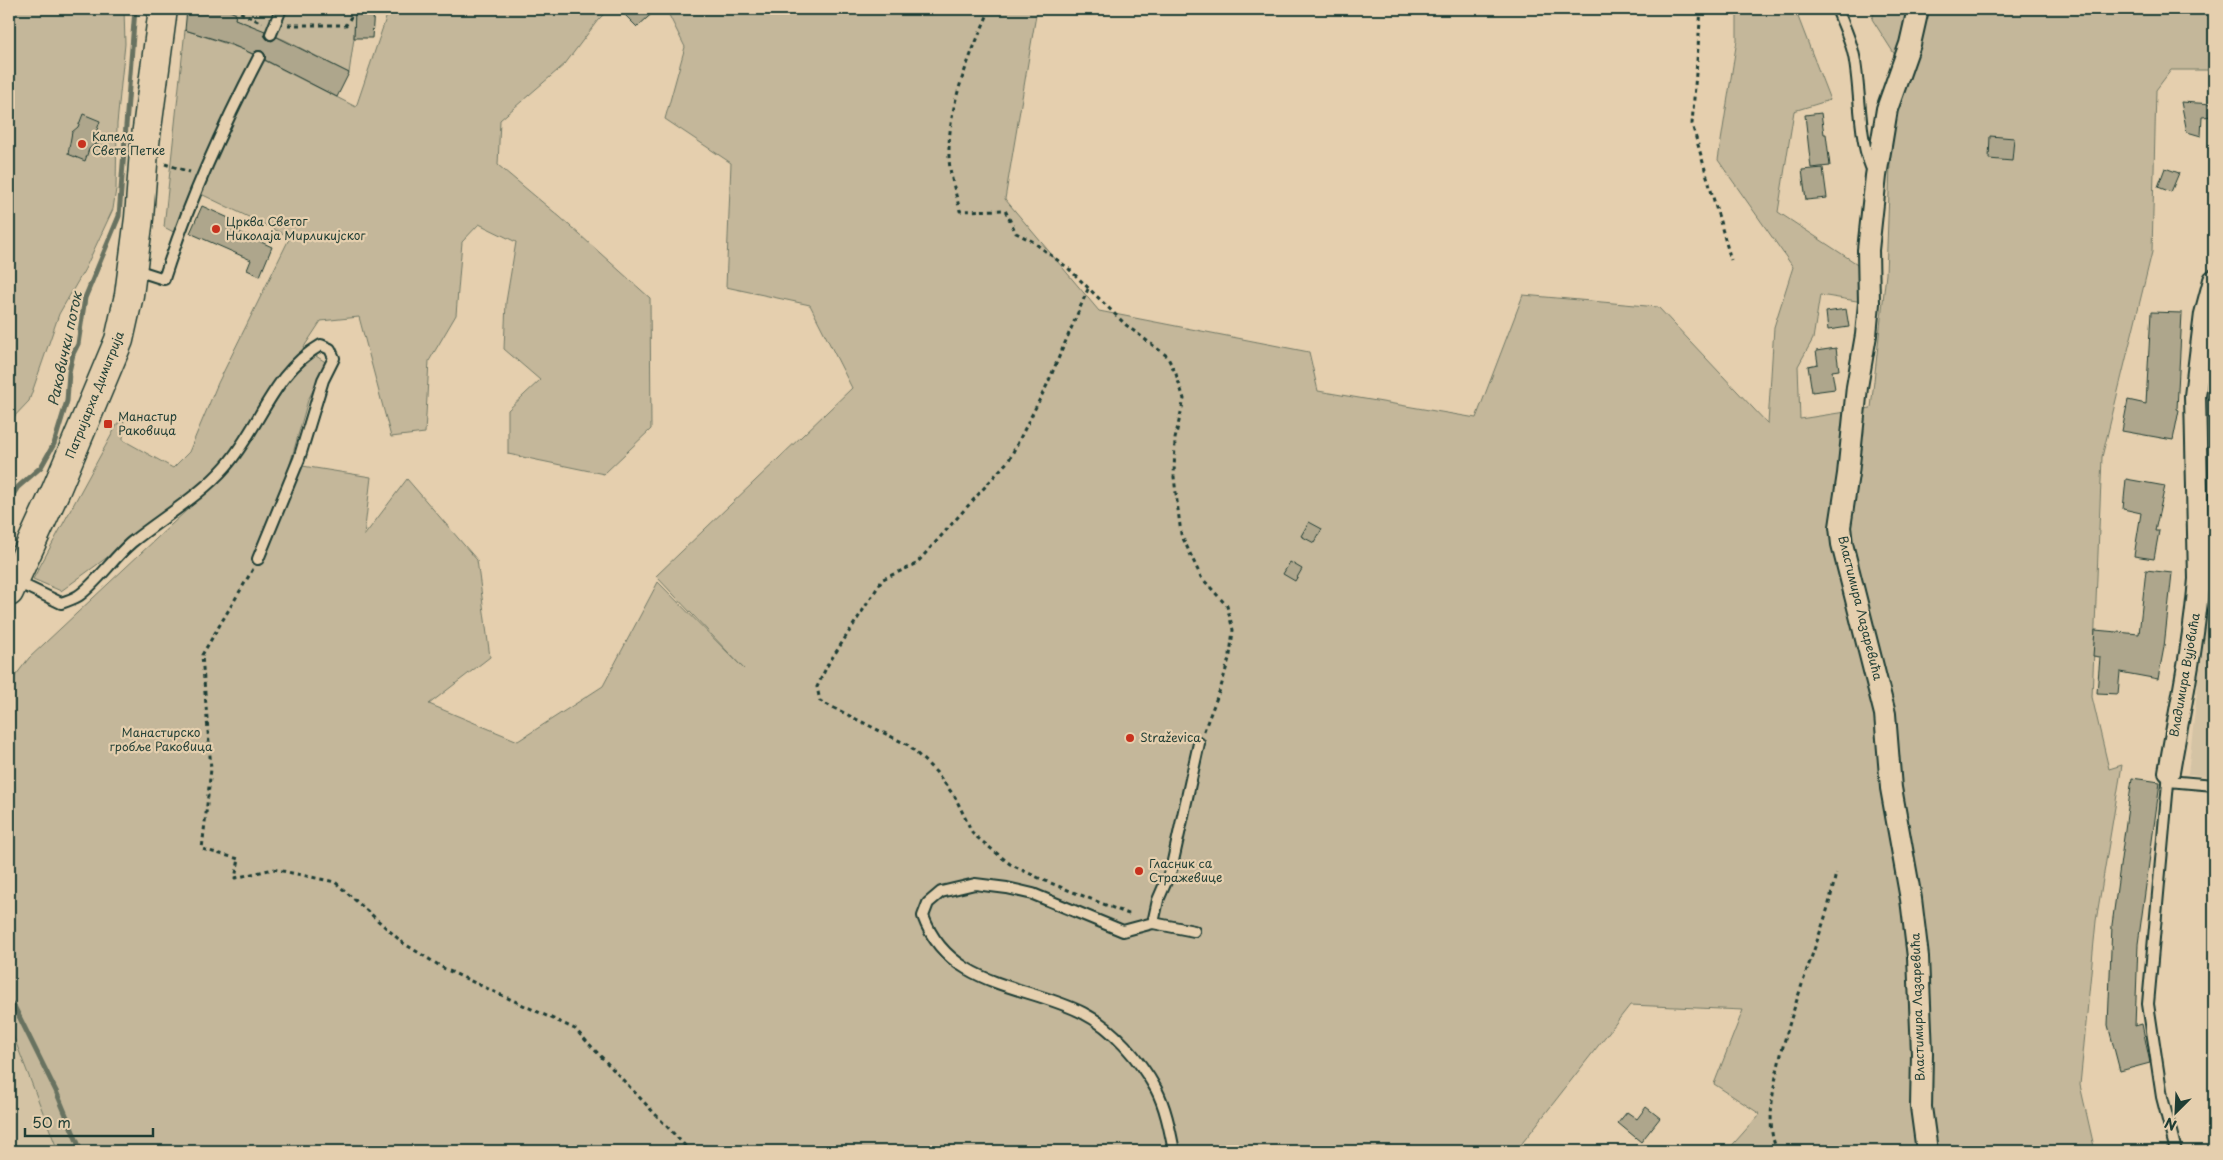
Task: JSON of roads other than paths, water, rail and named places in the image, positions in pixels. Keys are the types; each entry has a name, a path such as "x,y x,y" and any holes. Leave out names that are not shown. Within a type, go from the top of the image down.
{"main road":[{"name":"Патријарха Димитрија","path":"12,586 60,481 110,363 125,314 139,218 131,155 163,9"}],"street":[{"name":"Властимира Лазаревића","path":"1918,9 1910,44 1887,109 1876,176 1868,250 1869,303 1866,335 1857,387 1848,474 1840,527 1842,544 1886,714 1891,788 1911,899 1918,957 1922,1053 1920,1107 1927,1151"},
{"name":"Владимира Вујовића","path":"2168,776 2192,644 2197,604 2199,579 2195,396 2205,314 2214,280"}],"lane":[{"path":"273,29 281,9"},
{"path":"1837,9 1854,54 1860,94 1864,146 1869,164 1876,176"},
{"path":"132,269 164,279 177,238 235,104 259,57"},
{"path":"12,586 61,603 79,595 131,543 174,511 226,467 281,381 310,352 321,345 330,349 334,358 324,380 299,459 258,559"},
{"path":"1153,923 1158,900 1172,870 1199,743"},
{"path":"2176,1151 2162,1097 2148,1004 2168,776 2214,785"},
{"path":"1174,1151 1164,1107 1156,1090 1115,1036 1085,1014 1062,1003 985,980 945,951 935,939 924,916 928,903 941,892 975,884 998,886 1033,894 1123,931 1153,923 1194,931"}],"waterway":[{"name":"Раковички поток","path":"9,501 18,487 41,467 54,444 67,401 69,372 73,354 78,344 85,298 119,216 135,9"},
{"name":"Раковички поток","path":"9,1002 15,1008 56,1091 81,1151"}],"place":[{"name":"Капела Свете Петке","path":"82,144"},
{"name":"Црква Светог Николаја Мирликијског","path":"216,229"},
{"name":"Манастир Раковица","path":"108,424"},
{"name":"Straževica","path":"1130,738"},
{"name":"Гласник са Стражевице","path":"1139,871"}],"park label":[{"name":"Манастирско гробље Раковица","path":"161,740"}]}
